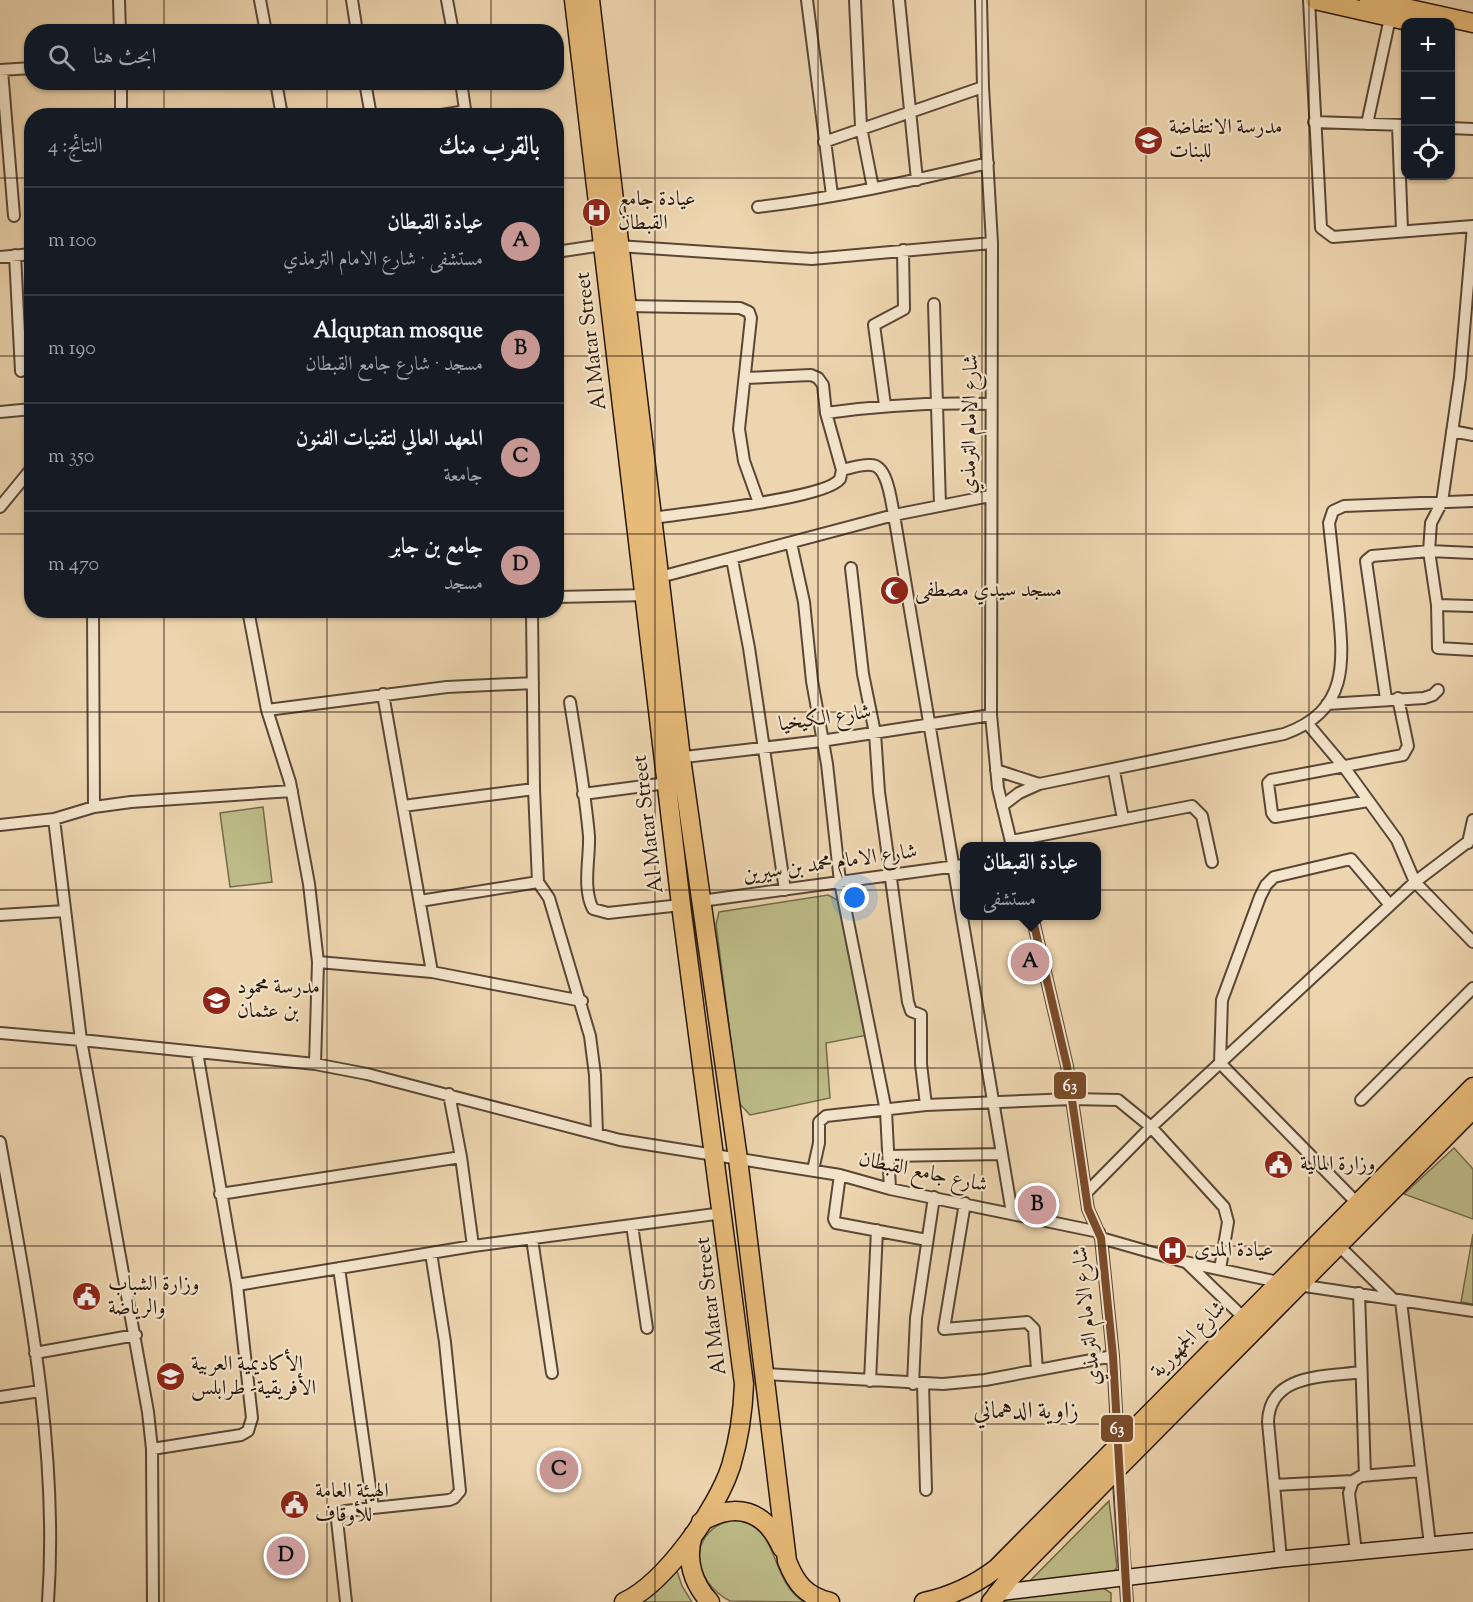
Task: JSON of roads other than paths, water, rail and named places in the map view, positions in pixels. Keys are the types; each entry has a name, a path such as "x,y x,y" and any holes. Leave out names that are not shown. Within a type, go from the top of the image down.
{"main road":[{"name":"Al Matar Street","path":"574,0 611,246 655,588 672,759 667,783 744,1384 743,1411 730,1468 721,1489 698,1526 655,1582 624,1602"},
{"path":"590,0 611,246 627,306 652,518 655,588"},
{"path":"1315,0 1401,20"},
{"path":"1369,0 1473,23"},
{"path":"1455,32 1473,36"},
{"path":"672,759 700,901 738,1159 787,1561"},
{"name":"شارع الجمهورية","path":"994,1598 1118,1468 1300,1285 1358,1204 1473,1087"},
{"name":"شارع الجمهورية","path":"924,1602 981,1581 998,1568 1278,1282 1333,1240 1473,1109"},
{"path":"710,1602 695,1579 689,1556 698,1526 724,1511 745,1511 771,1528 800,1587 815,1598 830,1602"},
{"path":"994,1598 1281,1560 1473,1541"}],"street":[{"path":"119,0 120,24"},
{"path":"260,0 264,24"},
{"path":"352,0 356,24"},
{"path":"447,0 452,24"},
{"path":"807,0 832,195"},
{"path":"855,0 861,127 873,188"},
{"path":"899,0 917,180"},
{"name":"شارع الامام الترمذي","path":"981,0 983,87 992,243 990,715 996,770 1011,842"},
{"path":"1309,0 1320,223 1324,232 1333,237 1473,226 1470,299 1442,502 1431,523 1429,551 1437,605 1438,648 1473,650"},
{"path":"1367,124 1390,18"},
{"path":"14,216 5,169 1,70 24,69"},
{"path":"824,142 910,110 983,87"},
{"path":"121,90 121,108"},
{"path":"277,90 281,108"},
{"path":"366,90 370,108"},
{"path":"455,108 461,90"},
{"path":"463,90 465,108"},
{"path":"1314,122 1401,125"},
{"path":"1402,126 1402,230"},
{"path":"1455,128 1473,129"},
{"path":"758,207 917,180 988,163"},
{"path":"564,251 611,246 812,259 903,249 992,243"},
{"path":"885,405 874,325 904,309 903,249"},
{"path":"0,257 24,254"},
{"path":"15,255 21,371"},
{"path":"934,304 940,506"},
{"path":"627,306 746,310 751,318 739,429 741,445 759,503"},
{"path":"652,518 759,503 834,485 840,479 842,470 826,413 823,385 815,376 745,378"},
{"path":"826,413 885,405 937,402 991,404"},
{"path":"0,412 24,410"},
{"path":"1452,431 1473,435"},
{"path":"842,470 872,464 879,467 884,474 894,515 960,911"},
{"path":"0,507 24,478"},
{"path":"564,596 655,588 732,559 894,515 990,496"},
{"path":"1002,806 1019,793 1039,784 1114,771 1284,734 1307,723 1328,704 1341,675 1343,654 1330,516 1333,511 1344,506 1473,501"},
{"path":"792,543 804,602 812,681 821,741 827,764 840,882 886,1111 890,1189"},
{"path":"1386,699 1366,561 1372,556 1429,551 1473,553"},
{"path":"732,559 785,890"},
{"path":"851,568 865,692 875,733 879,792 908,1002 911,1011 921,1015 921,1064 926,1105"},
{"path":"1437,605 1473,606"},
{"path":"93,618 94,807"},
{"path":"250,618 267,710 292,791 309,884 318,963 315,1064"},
{"path":"532,618 534,789 538,882 549,898 561,944 582,1001 593,1053 597,1134"},
{"path":"267,710 447,687 533,683"},
{"path":"1328,704 1429,697 1438,690"},
{"path":"383,694 432,972"},
{"path":"1368,801 1277,817 1272,815 1268,785 1270,780 1400,756 1406,752 1408,746 1398,698"},
{"path":"570,702 589,838 587,865 593,909 608,914 681,905"},
{"name":"شارع الكيخيا","path":"672,759 821,741 990,715"},
{"path":"1307,723 1344,767 1397,840 1414,882 1473,942"},
{"path":"996,770 1039,784"},
{"path":"1114,771 1123,819"},
{"path":"583,794 667,783"},
{"path":"403,806 534,789"},
{"path":"0,825 54,819 94,807 158,800 292,791"},
{"path":"1020,842 1189,806 1196,808 1202,816 1212,862"},
{"path":"54,819 81,1040 144,1375 152,1449 153,1602"},
{"path":"1088,1191 1151,1127 1414,882 1470,840 1473,820"},
{"path":"1358,1204 1220,1063 1222,1000 1260,897 1266,885 1274,877 1351,859 1390,905"},
{"name":"شارع الامام محمد بن سيرين","path":"700,901 960,865"},
{"path":"420,901 538,882"},
{"path":"0,915 65,910"},
{"path":"962,920 1012,1213"},
{"name":"شارع الامام الترمذي","path":"1033,920 1067,1066 1088,1191 1088,1209 1100,1235 1113,1356 1127,1602"},
{"path":"318,963 432,972 582,1001"},
{"path":"1361,1100 1473,987"},
{"name":"شارع جامع القبطان","path":"0,1032 315,1064 449,1094 597,1134 840,1175 890,1189 1012,1213 1100,1235 1185,1262 1278,1282 1473,1311"},
{"path":"152,1449 231,1438 248,1431 252,1410 237,1284 197,1052"},
{"path":"449,1094 461,1156 473,1246"},
{"path":"813,1170 819,1143 819,1122 823,1116 926,1105 1072,1099 1118,1100 1151,1127 1227,1212 1228,1222 1220,1269"},
{"path":"0,1142 5,1197 35,1353 40,1391 50,1489 48,1602"},
{"path":"889,1156 1002,1154"},
{"path":"220,1194 461,1156"},
{"path":"840,1175 834,1219 836,1223 927,1240"},
{"path":"926,1490 918,1384 916,1318 934,1197"},
{"path":"965,1203 944,1329 1027,1322 1034,1329 1037,1370"},
{"path":"237,1284 473,1246 723,1213"},
{"path":"632,1225 647,1328"},
{"path":"870,1381 877,1230"},
{"path":"532,1239 552,1373"},
{"path":"1333,1240 1397,1300 1430,1545"},
{"path":"346,1602 337,1520 345,1511 449,1500 454,1498 459,1491 445,1342 431,1253"},
{"path":"1185,1262 1243,1317"},
{"path":"339,1268 373,1508"},
{"path":"1359,1293 1365,1476"},
{"path":"35,1353 135,1335"},
{"path":"765,1374 918,1384 985,1380 1113,1356"},
{"path":"1281,1560 1268,1422 1274,1398 1293,1383 1361,1372"},
{"path":"0,1397 40,1391"},
{"path":"1274,1485 1353,1480 1365,1476 1421,1471"},
{"path":"1353,1480 1350,1493 1356,1552"}],"place":[{"name":"مدرسة الانتفاضة للبنات","path":"1148,140"},
{"name":"عيادة جامع القبطان","path":"597,212"},
{"name":"مسجد سيدي مصطفى","path":"894,591"},
{"name":"عيادة القبطان","path":"1030,962"},
{"name":"مدرسة محمود بن عثمان","path":"216,1000"},
{"name":"وزارة المالية","path":"1279,1165"},
{"name":"Alquptan mosque","path":"1037,1205"},
{"name":"عيادة المدى","path":"1173,1251"},
{"name":"وزارة الشباب والرياضة","path":"87,1297"},
{"name":"الأكاديمية العربية الأفريقية- طرابلس","path":"170,1377"},
{"name":"المعهد العالي لتقنيات الفنون","path":"559,1470"},
{"name":"الهيئة العامة للأوقاف","path":"294,1504"},
{"name":"جامع بن جابر","path":"286,1556"}],"district":[{"name":"زاوية الدهماني","path":"1026,1412"}]}
